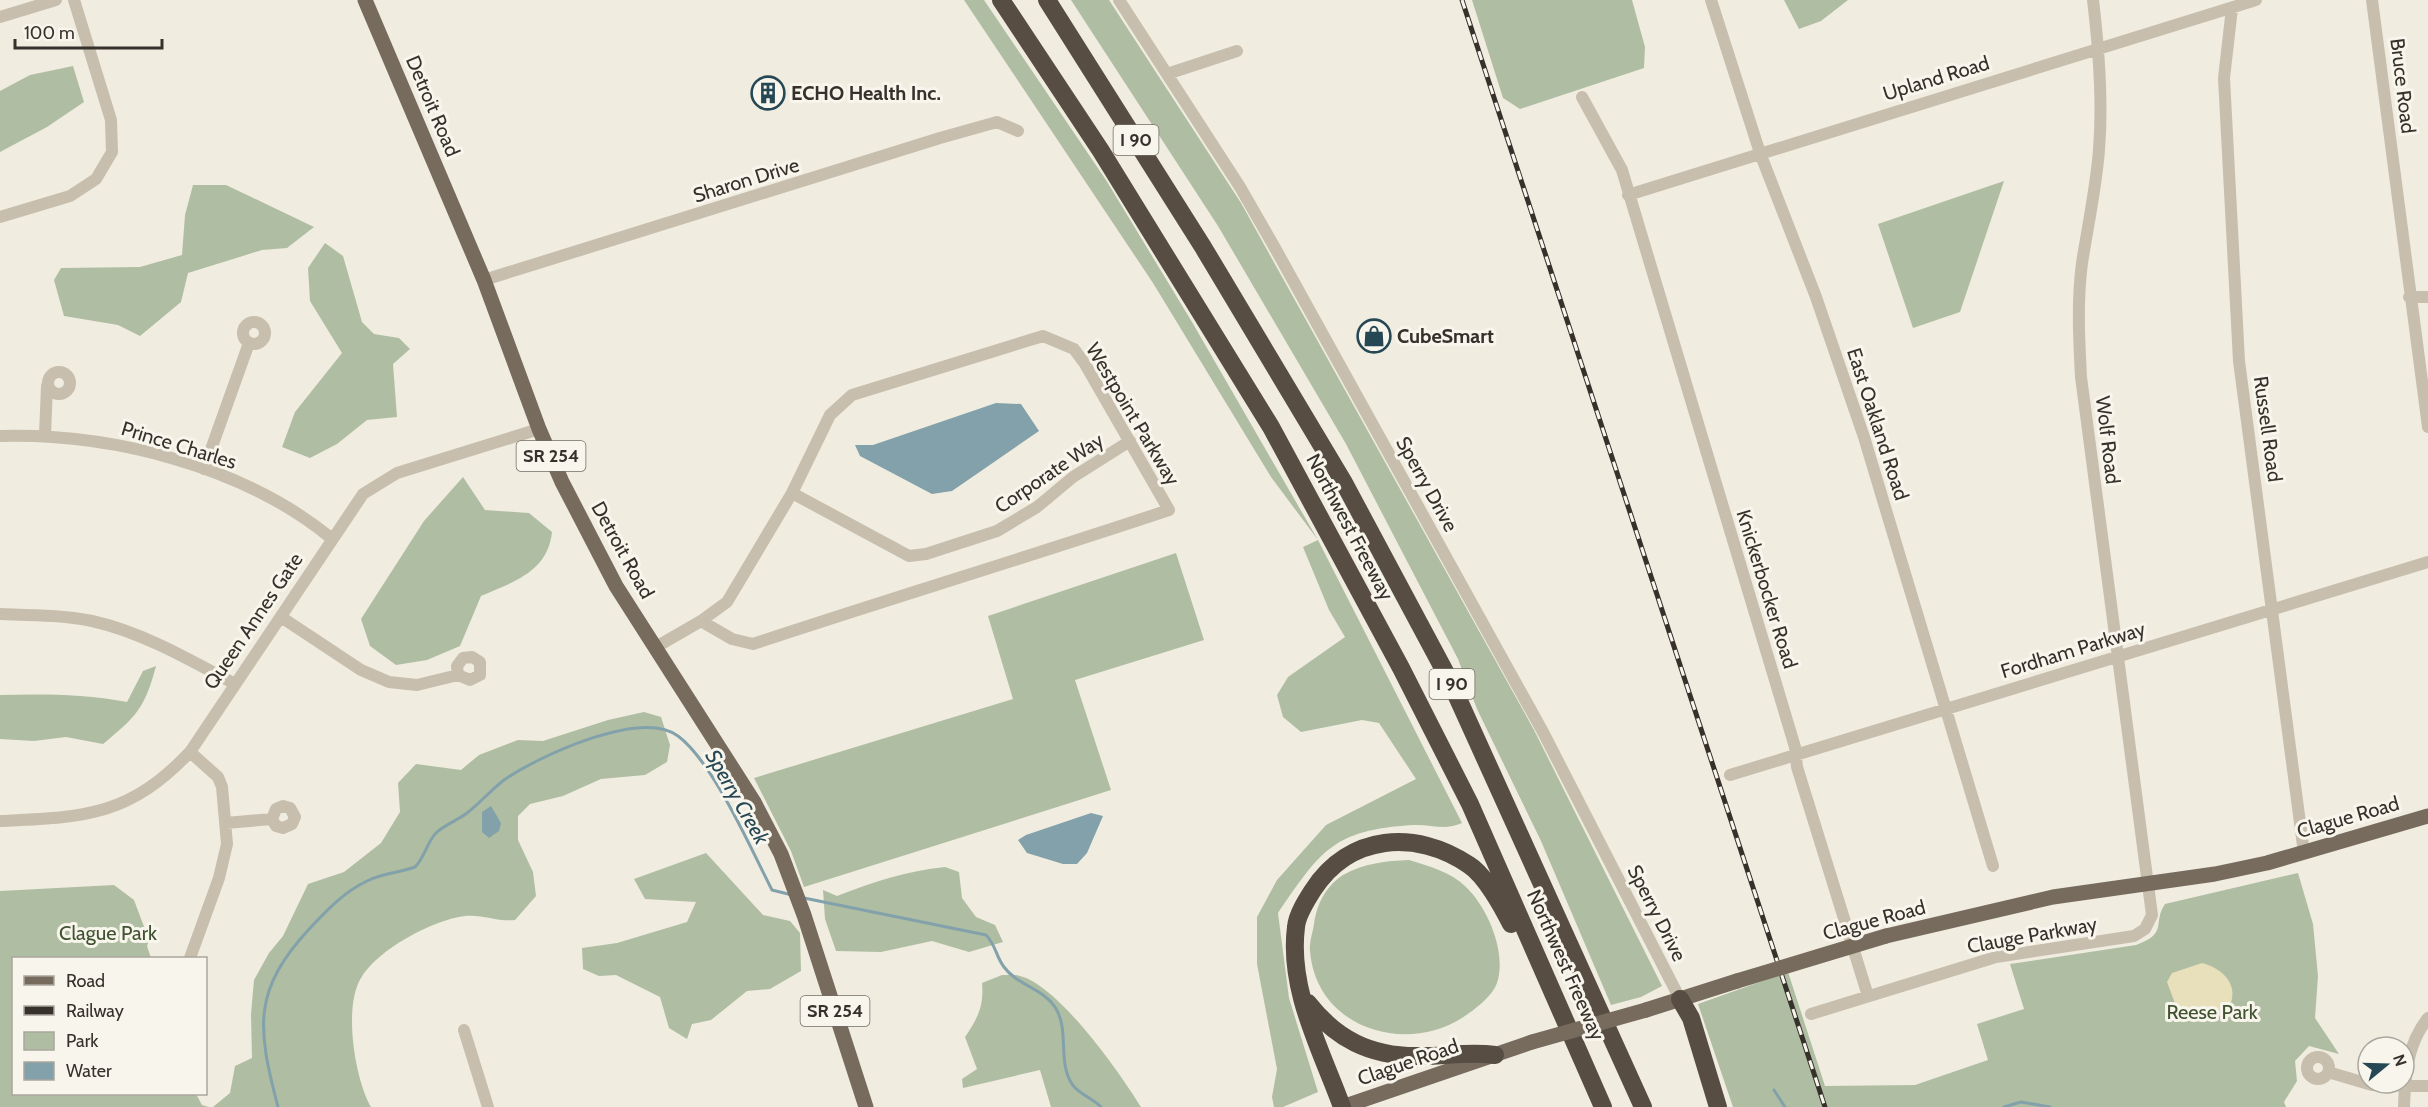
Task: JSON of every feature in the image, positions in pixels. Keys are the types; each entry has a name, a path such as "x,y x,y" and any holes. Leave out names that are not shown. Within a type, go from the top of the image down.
{"highway":[{"name":"Northwest Freeway","path":"1000,0 1101,151 1271,428 1401,668 1459,783 1560,1005 1603,1107"},
{"name":"Northwest Freeway","path":"1047,0 1203,248 1349,491 1450,681 1643,1107"},
{"path":"1342,1107 1299,992 1294,966 1296,924 1305,903 1324,874 1350,854 1381,842 1412,842 1471,866 1502,906 1530,962 1560,1005"},
{"path":"1299,992 1319,1017 1360,1047 1415,1056 1471,1052 1495,1055"},
{"path":"1680,999 1691,1018 1718,1107"}],"main road":[{"name":"Detroit Road","path":"365,0 484,280 539,429 616,586 754,802 793,884 866,1107"},
{"name":"Clague Road","path":"1342,1107 1532,1042 1646,1010 1886,936 2053,897 2215,874 2304,852 2428,816"}],"street":[{"path":"0,17 56,0"},
{"path":"0,217 70,196 96,179 112,152 111,120 74,0"},
{"name":"Sperry Drive","path":"1119,0 1240,187 1275,248 1543,732 1680,999"},
{"name":"East Oakland Road","path":"1711,0 1760,153 1816,297 1864,437 1993,866"},
{"name":"Wolf Road","path":"2093,0 2098,49 2099,150 2082,264 2079,338 2083,398 2146,884"},
{"name":"Upland Road","path":"1628,195 2256,0"},
{"name":"Bruce Road","path":"2372,0 2409,297 2428,427"},
{"name":"Russell Road","path":"2232,8 2224,78 2239,361 2274,609 2304,852"},
{"path":"1167,74 1237,51"},
{"name":"Knickerbocker Road","path":"1582,97 1622,171 1868,996"},
{"name":"Sharon Drive","path":"484,280 997,122 1018,130"},
{"path":"2409,297 2428,297"},
{"name":"Westpoint Parkway","path":"656,647 701,621 727,602 792,493 830,415 852,395 1043,336 1074,349 1169,510 1016,562 909,592 753,644 732,639 701,621"},
{"path":"204,469 249,343"},
{"path":"45,435 48,386"},
{"name":"Queen Annes Gate","path":"0,821 77,818 111,809 140,794 167,776 190,752 363,494 378,482 397,473 539,429"},
{"name":"Prince Charles","path":"0,436 45,435 112,444 204,469 280,504 332,538"},
{"name":"Corporate Way","path":"792,493 909,556 926,554 997,531 1037,507 1073,477 1130,441"},
{"name":"Fordham Parkway","path":"1730,775 2428,562"},
{"path":"0,614 92,621 130,633 235,684"},
{"path":"281,616 361,670 390,682 417,685 458,675"},
{"path":"190,752 218,777 226,823 224,860 190,957"},
{"path":"226,823 272,819"},
{"name":"Clauge Parkway","path":"1811,1014 1995,957 2134,936 2145,929 2152,915 2146,884"},
{"path":"2416,1036 2428,1018"},
{"path":"464,1030 488,1107"},
{"path":"2328,1072 2356,1080"}],"green space":[{"path":"964,0 984,0 1106,180 1192,322 1318,540 1271,477 1153,283"},
{"path":"1071,0 1109,0 1241,203 1534,730 1662,986 1641,997 1611,1005 1541,841 1477,709 1458,659 1346,444 1218,226"},
{"path":"1472,0 1632,0 1645,47 1644,68 1520,109 1503,98"},
{"path":"1784,0 1848,0 1821,21 1799,29"},
{"path":"73,66 84,102 47,127 0,152 0,91 30,75"},
{"path":"2004,181 1960,312 1913,328 1878,224"},
{"path":"193,185 226,185 314,227 287,248 262,250 188,273 181,302 140,336 118,325 64,316 54,280 61,268 140,267 182,255 185,215"},
{"path":"325,243 343,256 362,322 374,334 399,338 410,349 393,364 397,417 367,420 337,444 310,458 282,447 295,412 342,353 310,301 308,268"},
{"path":"463,477 485,510 529,513 552,532 549,546 544,557 527,574 481,596 460,646 427,660 396,665 370,646 361,619 424,521"},
{"path":"1318,540 1462,823 1450,827 1413,825 1386,828 1364,832 1346,839 1318,859 1278,913 1289,998 1318,1092 1283,1107 1274,1107 1272,1097 1277,1069 1257,964 1257,917 1277,880 1326,825 1416,779 1379,723 1362,720 1301,732 1283,717 1277,695 1288,677 1345,637 1329,610 1303,547"},
{"path":"1176,553 1204,640 1075,680 1111,790 804,887 791,851 754,778 1013,699 988,616"},
{"path":"156,666 148,692 138,711 103,744 66,737 34,741 0,739 0,695 64,695 127,702 143,671"},
{"path":"644,712 661,717 670,745 667,762 645,775 601,779 563,796 530,804 518,816 518,840 533,872 536,896 515,920 465,916 438,923 393,947 369,967 361,978 353,1006 353,1043 360,1079 371,1107 213,1107 230,1093 235,1066 252,1058 251,1014 254,980 269,953 283,936 308,884 344,872 381,843 400,812 398,783 416,764 461,770 479,755 518,740 543,741 608,720"},
{"path":"706,853 763,915 790,921 800,933 801,971 770,989 747,991 711,1020 692,1024 687,1039 669,1028 660,997 616,975 599,976 583,969 582,948 617,943 687,922 696,902 645,899 634,879"},
{"path":"1409,860 1447,873 1466,887 1482,907 1488,919 1494,932 1499,958 1495,988 1477,1007 1462,1018 1439,1029 1414,1034 1390,1033 1366,1027 1345,1015 1328,999 1316,977 1310,951 1315,917 1320,903 1337,880 1367,865"},
{"path":"945,867 959,872 962,898 976,917 995,925 1003,942 969,952 932,941 881,952 836,951 825,919 823,890 837,896 890,878"},
{"name":"Reese Park","path":"2298,873 2313,924 2318,976 2315,1018 2339,1054 2309,1046 2295,1061 2297,1081 2284,1102 2286,1107 1733,1107 1698,1004 1788,972 1825,1086 1915,1085 1988,1060 1977,1024 2024,1009 2010,964 2136,945 2146,941 2156,932 2165,904"},
{"name":"Clague Park","path":"114,885 134,900 149,940 147,946 151,957 12,957 12,1095 197,1095 202,1105 209,1107 0,1107 0,891"},
{"path":"1002,975 1020,976 1036,983 1070,1013 1104,1053 1141,1107 1051,1107 1040,1070 963,1088 962,1079 977,1069 965,1037 979,1012 982,983"}],"sand":[{"path":"2202,963 2219,971 2229,982 2232,994 2230,1005 2222,1014 2211,1020 2196,1021 2179,1014 2167,982 2172,973"}],"water":[{"path":"996,403 1021,404 1039,431 952,491 932,494 860,456 855,445 873,445"},
{"path":"491,806 501,823 499,831 489,838 482,832 482,812"},
{"path":"1091,813 1103,816 1087,853 1077,864 1063,864 1027,853 1018,840 1026,835"}],"waterway":[{"name":"Sperry Creek","path":"278,1107 266,1054 264,1011 278,970 292,950 317,920 344,896 373,878 415,867 439,830 467,813 504,780 519,770 564,749 615,732 640,728 661,729 678,736 691,748 718,785 772,890 792,895"},
{"name":"Sperry Creek","path":"804,898 986,935 1009,973 1043,995 1055,1007 1062,1026 1065,1066 1072,1084 1101,1107"},
{"path":"1774,1090 1785,1107"},
{"name":"Sperry Creek","path":"2004,1107 2021,1102 2050,1107"}],"railway":[{"path":"1462,0 1825,1107"}],"place":[{"name":"ECHO Health Inc.","path":"768,93"},
{"name":"CubeSmart","path":"1374,336"}]}
